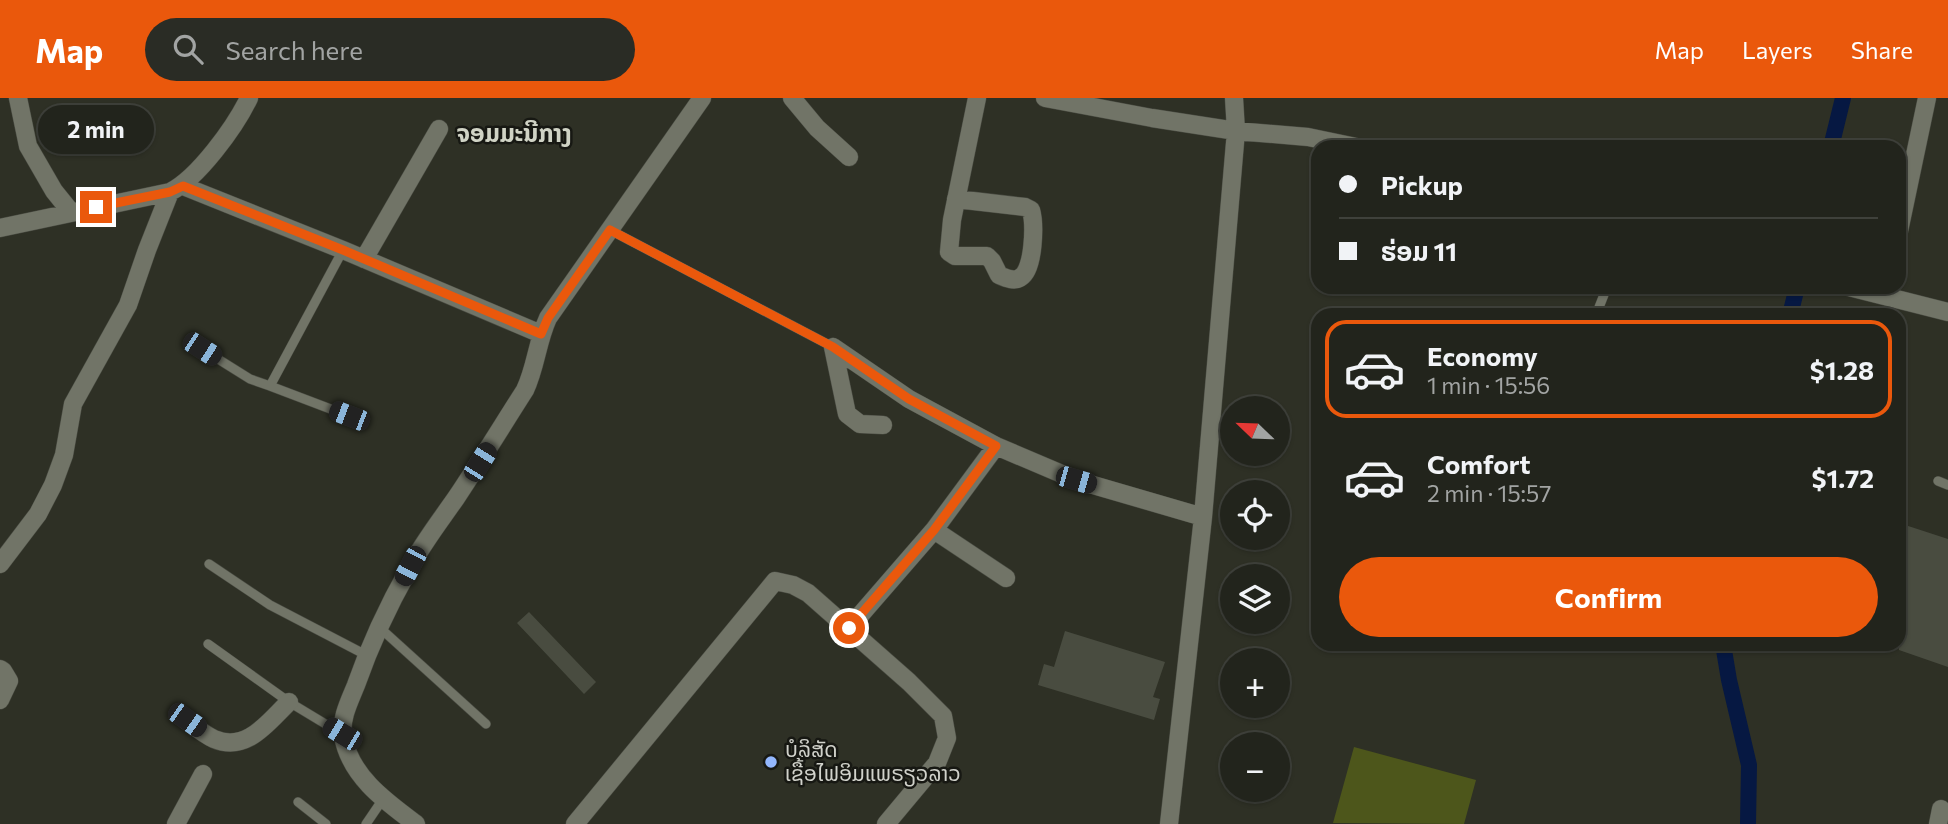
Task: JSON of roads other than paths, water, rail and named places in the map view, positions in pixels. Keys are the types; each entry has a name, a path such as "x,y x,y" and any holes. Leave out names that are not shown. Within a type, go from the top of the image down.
{"street":[{"path":"18,98 28,146 54,191 71,212"},
{"path":"0,564 38,514 53,485 64,455 73,404 128,305 147,250 176,189 205,162 249,98"},
{"path":"416,824 383,800 359,774 342,734 345,715 366,656 410,566 525,390 548,318 702,98"},
{"path":"792,98 817,128 849,157"},
{"path":"957,199 1026,206 1031,210 1034,219 1030,263 1025,275 1013,280 999,275 987,256 951,255 949,251 957,199 977,98"},
{"path":"1045,98 1236,131 1322,140"},
{"path":"1169,824 1203,517 1236,131 1234,98"},
{"path":"1906,198 1927,98"},
{"path":"364,259 439,129"},
{"path":"0,228 176,189 343,250 541,334"},
{"path":"1892,294 1948,312"},
{"path":"833,347 909,399 996,446 1076,480 1203,517"},
{"path":"833,347 847,414 860,424 883,425"},
{"path":"849,628 934,530 996,446"},
{"path":"934,530 1006,578"},
{"path":"575,824 775,581 793,585 808,593 909,682 943,716 947,738 937,763 886,824"},
{"path":"0,669 9,681 0,700"},
{"path":"187,720 212,738 225,743 239,743 251,737 289,702"},
{"path":"176,824 203,774"}],"lane":[{"path":"610,230 833,347"},
{"path":"270,386 343,250"},
{"path":"202,349 250,379 349,416"},
{"path":"209,564 270,605 366,656"},
{"path":"379,627 486,724"},
{"path":"208,644 289,702 342,734"},
{"path":"366,824 383,800"},
{"path":"298,802 326,824"}],"waterway":[{"path":"1833,140 1843,98"},
{"path":"1792,308 1795,294"},
{"path":"1724,651 1749,765 1748,824"}],"place":[{"name":"ບໍລິສັດ ເຊື້ອໄຟອິມແພຣຽວລາວ","path":"771,762"}],"district":[{"name":"ຈອມມະນີກາງ","path":"514,134"}]}
